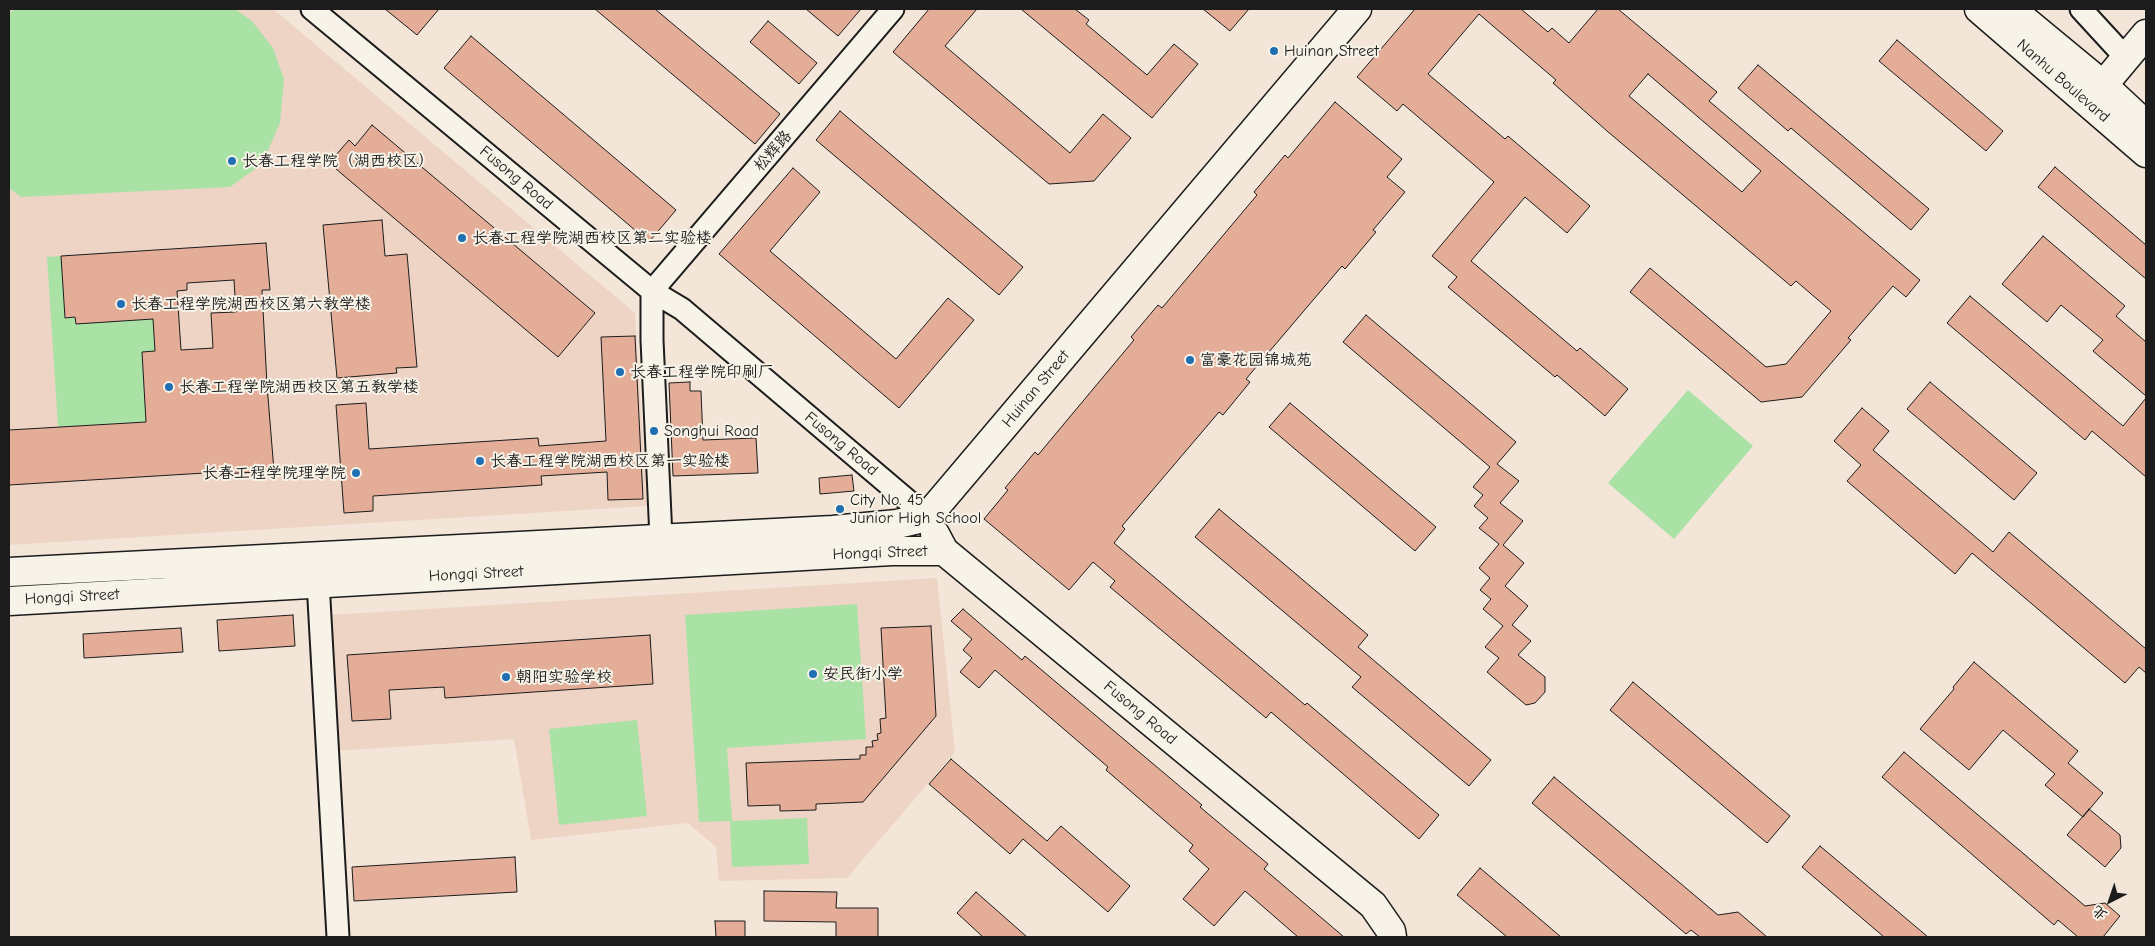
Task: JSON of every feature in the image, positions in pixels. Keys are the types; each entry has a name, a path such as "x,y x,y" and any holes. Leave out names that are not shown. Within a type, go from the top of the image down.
{"street":[{"name":"Fusong Road","path":"312,9 652,291 682,309 927,517 944,551 1373,906 1391,931 1392,937"},
{"name":"松辉路","path":"652,291 893,9"},
{"name":"Huinan Street","path":"927,517 1357,9"},
{"name":"Nanhu Boulevard","path":"1979,9 2096,93 2146,125"},
{"name":"Nanhu Boulevard","path":"2011,9 2096,93 2146,153"},
{"path":"2081,9 2126,58"},
{"path":"2096,93 2146,34"},
{"path":"652,291 652,340 661,538"},
{"name":"Hongqi Street","path":"9,572 833,530 897,524 927,517"},
{"name":"Hongqi Street","path":"9,601 318,582 892,551 944,551"},
{"path":"318,582 338,937"}],"shaded area":[{"name":"长春工程学院（湖西校区）","path":"9,9 273,9 635,313 647,506 9,545"},
{"path":"937,578 955,752 847,878 719,881 716,847 688,823 531,840 514,739 335,751 329,615"}],"green space":[{"path":"16,9 235,9 252,21 273,48 284,79 280,123 262,164 230,187 21,197 9,188 9,13"},
{"path":"61,256 66,318 75,317 76,324 153,319 155,351 142,353 146,422 58,427 47,257"},
{"path":"1688,390 1753,446 1674,539 1608,483"},
{"path":"857,604 866,739 727,748 732,821 807,818 809,864 732,867 730,821 699,822 685,615"},
{"path":"637,720 647,816 559,825 549,729"}],"building":[{"path":"385,9 439,9 417,35"},
{"path":"595,9 655,9 780,114 755,144"},
{"path":"806,9 861,9 838,36"},
{"path":"929,9 977,9 945,46 1070,153 1103,114 1131,138 1094,181 1049,184 893,52"},
{"path":"1021,9 1075,9 1089,20 1086,24 1147,75 1174,44 1198,64 1152,118"},
{"path":"1203,9 1249,9 1230,31"},
{"path":"1415,9 1521,9 1548,32 1552,28 1569,43 1598,9 1618,9 1717,92 1709,101 1920,280 1906,297 1893,286 1848,338 1851,340 1802,397 1761,402 1630,292 1650,268 1766,367 1786,364 1831,311 1796,281 1791,286 1607,131 1553,83 1556,80 1479,14 1428,74 1505,139 1508,136 1590,206 1567,233 1525,197 1471,261 1577,351 1580,348 1628,389 1605,416 1557,375 1555,377 1448,287 1457,277 1432,256 1494,182 1403,104 1397,111 1357,77","holes":["1648,74 1761,171 1742,192 1629,96"]},
{"path":"768,21 817,63 799,84 750,42"},
{"path":"471,36 676,210 649,242 444,68"},
{"path":"1897,40 2003,131 1986,151 1879,61"},
{"path":"1758,65 1929,209 1911,230 1791,128 1788,131 1738,88"},
{"name":"富豪花园锦城苑","path":"1335,102 1402,159 1387,177 1405,192 1373,230 1376,232 1345,269 1342,266 1246,379 1250,382 1223,415 1219,412 1122,526 1125,529 1114,543 1305,705 1307,703 1439,815 1419,839 1271,712 1266,718 1110,587 1115,581 1093,562 1069,590 984,519 1008,490 1005,488 1035,452 1038,455 1134,340 1131,337 1158,305 1162,308 1257,195 1254,192 1285,155 1288,158"},
{"path":"840,111 1023,267 999,295 816,140"},
{"name":"长春工程学院湖西校区第二实验楼","path":"372,125 595,313 558,357 329,163 349,140 355,146"},
{"path":"2055,167 2146,245 2146,279 2038,187"},
{"path":"793,168 820,192 770,251 896,359 948,298 974,320 899,408 719,254"},
{"path":"382,220 385,256 407,254 417,367 396,368 397,373 337,378 323,225"},
{"path":"2043,236 2125,306 2116,316 2146,342 2146,396 2093,351 2103,340 2061,305 2047,322 2002,284"},
{"path":"266,243 270,290 262,290 274,471 221,474 221,472 9,485 9,430 146,422 142,352 155,351 153,319 76,324 75,317 65,318 61,256","holes":["234,280 236,312 211,313 213,348 181,350 177,291 187,290 187,283"]},
{"path":"1970,296 2123,426 2146,398 2146,477 2092,431 2085,440 1947,323"},
{"path":"1366,315 1516,442 1497,464 1519,481 1500,503 1523,521 1503,545 1524,563 1505,586 1528,606 1512,625 1531,641 1518,655 1545,677 1545,692 1535,703 1526,705 1487,672 1499,658 1485,647 1503,626 1483,609 1491,599 1480,590 1490,578 1479,568 1499,544 1479,528 1488,518 1474,506 1483,495 1473,487 1490,467 1343,342"},
{"path":"635,336 643,499 608,500 607,472 541,476 542,485 373,496 373,511 344,513 336,405 366,403 369,449 538,438 539,446 606,441 601,337"},
{"path":"690,382 690,391 701,391 703,440 756,438 758,473 673,476 669,383"},
{"path":"1930,382 2037,473 2014,500 1907,409"},
{"path":"1290,403 1436,527 1415,551 1269,427"},
{"path":"1862,408 1889,431 1873,450 1993,552 2009,532 2146,649 2146,673 2139,667 2125,683 1972,553 1955,574 1847,481 1861,465 1834,441"},
{"path":"852,475 854,491 820,494 819,478"},
{"path":"1219,509 1368,635 1358,647 1491,760 1469,786 1352,687 1361,677 1195,537"},
{"path":"963,609 1022,660 1025,656 1202,805 1200,807 1268,864 1264,869 1344,937 1298,937 1245,891 1214,926 1183,899 1209,869 1189,851 1193,845 1106,770 1108,767 995,670 979,688 960,672 972,658 963,650 972,639 951,621"},
{"path":"293,615 295,646 219,651 217,620"},
{"path":"931,626 936,716 863,802 816,804 816,810 780,811 780,805 748,806 746,763 860,759 860,755 866,755 866,747 873,747 872,741 878,740 877,734 881,733 880,719 886,718 881,628"},
{"path":"181,628 183,652 84,658 83,634"},
{"path":"650,635 653,684 445,698 444,687 389,690 391,719 352,721 347,655"},
{"path":"1974,662 2078,751 2068,763 2103,793 2083,817 2045,785 2055,774 2003,730 1969,770 1920,729"},
{"path":"1633,682 1790,816 1767,843 1610,710"},
{"path":"1904,752 2085,906 2105,903 2120,916 2103,937 2078,937 2058,920 2054,925 1882,777"},
{"path":"951,759 1047,841 1061,826 1130,886 1108,912 1023,839 1010,854 929,784"},
{"path":"1554,777 1718,915 1738,912 1767,937 1700,937 1691,930 1686,934 1532,803"},
{"path":"2089,809 2120,835 2121,848 2105,867 2067,835"},
{"path":"1820,846 1928,937 1884,937 1802,867"},
{"path":"515,857 517,892 354,901 352,867"},
{"path":"1480,868 1561,937 1507,937 1457,895"},
{"path":"764,891 837,892 836,908 878,908 878,937 836,937 836,922 764,921"},
{"path":"976,892 1027,937 983,937 957,913"},
{"path":"715,921 745,921 745,937 716,937"}],"place":[{"name":"Huinan Street","path":"1274,51"},
{"name":"长春工程学院（湖西校区）","path":"232,161"},
{"name":"长春工程学院湖西校区第二实验楼","path":"462,238"},
{"name":"长春工程学院湖西校区第六教学楼","path":"121,304"},
{"name":"富豪花园锦城苑","path":"1190,360"},
{"name":"长春工程学院印刷厂","path":"620,372"},
{"name":"长春工程学院湖西校区第五教学楼","path":"169,387"},
{"name":"Songhui Road","path":"654,431"},
{"name":"长春工程学院湖西校区第一实验楼","path":"480,461"},
{"name":"长春工程学院理学院","path":"356,473"},
{"name":"City No. 45 Junior High School","path":"840,509"},
{"name":"安民街小学","path":"813,674"},
{"name":"朝阳实验学校","path":"506,677"}]}
